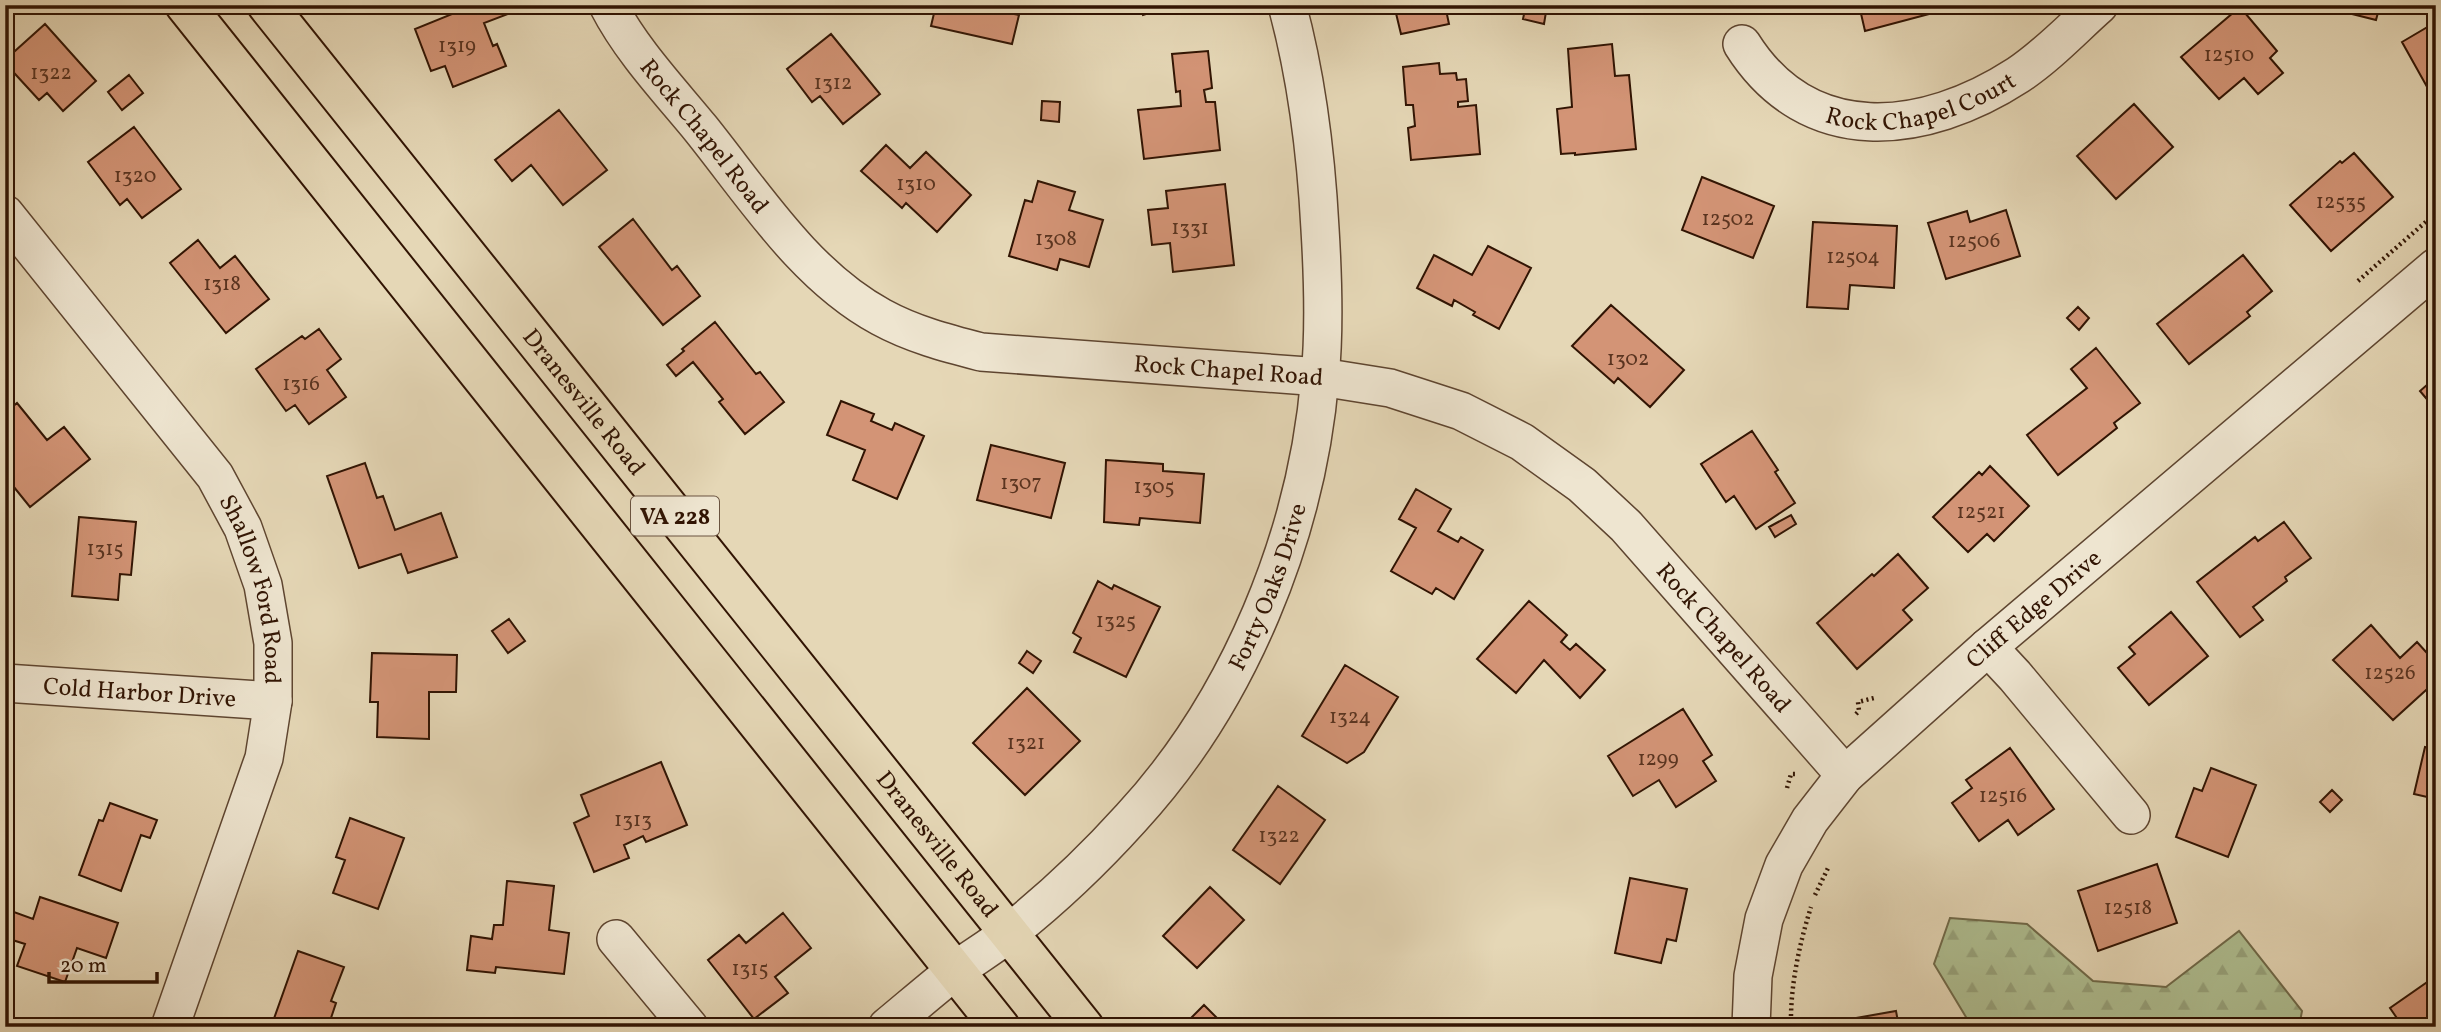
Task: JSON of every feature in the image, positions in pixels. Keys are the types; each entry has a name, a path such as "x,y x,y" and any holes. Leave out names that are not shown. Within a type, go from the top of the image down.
{"main road":[{"name":"VA 228","path":"185,5 1000,1027"},
{"name":"Dranesville Road","path":"267,5 1084,1027"}],"street":[{"name":"Rock Chapel Road","path":"608,5 648,64 803,256 838,288 880,317 930,339 981,352 1321,377 1390,388 1461,411 1522,442 1582,485 1626,526 1844,775"},
{"name":"Forty Oaks Drive","path":"887,1027 955,971 1009,933 1076,875 1133,816 1186,749 1230,678 1267,600 1292,527 1311,448 1321,377 1324,297 1317,174 1297,46 1287,5"},
{"name":"Rock Chapel Court","path":"1742,44 1755,64 1781,90 1815,111 1851,121 1887,122 1936,114 1982,97 2021,73 2099,5"},
{"name":"Shallow Ford Road","path":"5,214 215,476 243,528 263,585 273,643 273,701 264,758 170,1027"},
{"name":"Cliff Edge Drive","path":"1751,1027 1753,976 1768,908 1784,865 1804,831 1844,775 1988,648 2436,267"},
{"path":"1988,648 2015,676 2131,815"},
{"name":"Cold Harbor Drive","path":"5,682 273,701"},
{"path":"616,939 690,1027"}],"path":[{"path":"1791,1027 1801,938 1813,899 1829,865"}],"green space":[{"path":"1950,918 2027,924 2093,981 2166,987 2239,931 2302,1011 2299,1027 1972,1027 1934,964"}],"building":[{"path":"466,5 505,5 508,14 484,23 493,46 497,44 506,66 453,87 445,66 431,71 415,29 467,8"},
{"path":"936,5 1009,5 1008,13 1019,15 1012,44 931,26"},
{"path":"1140,5 1174,5 1143,15"},
{"path":"1394,5 1445,5 1449,24 1401,34"},
{"path":"1526,5 1547,6 1544,24 1523,19"},
{"path":"1859,5 1963,5 1865,31"},
{"path":"2316,5 2380,5 2376,20"},
{"path":"2240,7 2277,51 2270,58 2283,73 2258,94 2244,78 2219,99 2181,57"},
{"path":"2436,22 2436,103 2402,42"},
{"path":"45,24 96,81 63,111 47,93 39,100 5,63 5,60"},
{"path":"831,34 880,94 843,124 820,96 812,102 787,69"},
{"path":"1612,44 1615,76 1629,75 1636,149 1561,154 1557,109 1572,107 1568,49"},
{"path":"1208,51 1212,88 1204,90 1206,102 1215,102 1220,150 1144,159 1138,110 1181,106 1180,91 1176,92 1172,54"},
{"path":"1439,63 1440,74 1456,73 1457,80 1466,79 1468,101 1458,102 1458,107 1476,105 1480,154 1411,160 1408,128 1415,126 1413,105 1406,105 1403,67"},
{"path":"129,75 143,93 122,110 108,92"},
{"path":"1042,101 1060,102 1059,122 1041,120"},
{"path":"2134,104 2173,147 2116,199 2077,156"},
{"path":"559,110 607,170 563,205 531,165 512,181 495,160"},
{"path":"134,127 181,189 142,218 127,199 120,205 88,162"},
{"path":"886,145 910,168 926,152 971,195 937,232 906,203 902,208 861,171"},
{"path":"2354,153 2393,197 2331,251 2290,205 2340,161 2342,163"},
{"path":"1702,177 1774,206 1753,258 1682,230"},
{"path":"1038,181 1075,192 1069,210 1103,220 1089,267 1060,259 1057,270 1009,256 1025,200 1032,202"},
{"path":"1225,184 1234,265 1173,272 1170,243 1152,245 1148,210 1168,208 1166,191"},
{"path":"2006,210 2020,256 1946,279 1928,223 1967,211 1970,222"},
{"path":"633,219 672,270 677,266 700,296 663,325 599,247"},
{"path":"1813,222 1897,226 1894,288 1850,285 1848,309 1807,307"},
{"path":"198,240 220,268 235,256 269,299 226,333 170,263"},
{"path":"1488,246 1531,268 1499,329 1473,315 1475,312 1454,300 1452,306 1417,288 1434,255 1472,275"},
{"path":"2243,255 2272,291 2247,312 2250,316 2189,364 2157,324"},
{"path":"1611,305 1684,370 1650,407 1618,378 1614,383 1572,346"},
{"path":"2078,307 2089,318 2079,330 2067,318"},
{"path":"715,322 756,374 760,372 784,402 745,434 719,402 723,399 693,362 676,376 667,365"},
{"path":"319,329 341,359 327,370 346,397 309,424 295,405 286,411 256,369 302,336 305,339"},
{"path":"2096,348 2140,403 2114,423 2117,428 2058,475 2027,435 2087,388 2071,369"},
{"path":"2436,377 2436,410 2420,391"},
{"path":"841,401 874,414 871,421 892,430 895,423 924,436 897,499 853,480 865,450 827,435"},
{"path":"17,403 47,440 64,427 90,459 30,507 5,476 12,469 5,461 5,413"},
{"path":"1752,431 1778,470 1775,472 1795,503 1756,529 1734,496 1726,502 1701,464"},
{"path":"991,445 1065,463 1051,518 977,500"},
{"path":"1106,460 1163,464 1163,471 1204,474 1200,523 1140,518 1139,525 1104,522"},
{"path":"365,463 377,498 383,496 395,530 441,513 457,557 408,573 401,554 359,568 327,476"},
{"path":"1990,466 2029,506 1994,541 1987,534 1968,552 1933,517 1979,472 1982,475"},
{"path":"1416,489 1451,509 1438,531 1458,542 1461,537 1483,550 1454,599 1436,588 1432,594 1391,571 1416,528 1399,519"},
{"path":"1791,515 1796,524 1775,537 1769,527"},
{"path":"79,517 136,522 131,575 120,574 118,600 72,596"},
{"path":"2284,522 2311,558 2285,577 2287,581 2253,607 2263,620 2240,637 2197,582 2255,537 2258,541"},
{"path":"1898,554 1928,588 1903,610 1912,620 1857,669 1817,623"},
{"path":"1098,581 1112,589 1114,585 1160,607 1126,677 1074,652 1081,638 1073,633"},
{"path":"1529,601 1567,635 1561,642 1570,650 1576,644 1605,670 1580,698 1544,660 1516,693 1477,659"},
{"path":"2171,612 2208,656 2149,705 2118,668 2135,654 2129,647"},
{"path":"509,619 525,641 508,653 492,631"},
{"path":"2371,625 2400,658 2417,642 2436,663 2436,681 2393,720 2333,660"},
{"path":"1027,651 1041,661 1033,673 1019,663"},
{"path":"372,653 457,655 456,692 429,692 429,739 377,737 378,702 370,702"},
{"path":"1345,665 1398,697 1364,752 1347,763 1302,736"},
{"path":"1027,688 1080,741 1025,795 973,743"},
{"path":"1683,709 1712,755 1703,761 1716,781 1676,807 1659,780 1633,796 1608,756"},
{"path":"2425,747 2436,749 2436,799 2414,794"},
{"path":"2010,748 2054,809 2018,835 2008,820 1979,841 1952,803 1972,788 1966,780"},
{"path":"661,762 687,825 646,842 643,836 624,845 629,858 594,872 574,823 589,816 581,795"},
{"path":"2211,768 2256,785 2228,857 2176,837 2194,788 2202,791"},
{"path":"1278,786 1325,820 1280,884 1233,850"},
{"path":"2332,790 2342,800 2330,812 2320,802"},
{"path":"110,803 157,820 150,838 141,835 121,891 79,875 99,820 103,821"},
{"path":"350,818 404,838 378,909 333,893 345,860 336,857"},
{"path":"2157,864 2177,923 2098,951 2078,891"},
{"path":"1630,878 1687,889 1676,941 1667,939 1661,963 1615,953"},
{"path":"507,881 554,886 549,930 569,933 564,974 496,967 495,973 467,970 471,936 492,939 494,925 503,925"},
{"path":"1210,887 1244,920 1197,968 1163,936"},
{"path":"40,897 118,923 106,958 77,948 65,982 17,966 25,944 6,938 14,912 33,919"},
{"path":"783,913 811,948 775,977 788,993 754,1019 708,960 739,935 746,943"},
{"path":"298,951 344,967 331,1001 336,1003 328,1027 271,1027"},
{"path":"2436,976 2436,1027 2403,1027 2390,1008"},
{"path":"1204,1005 1222,1023 1218,1027 1198,1027 1190,1019"},
{"path":"1896,1011 1899,1027 1840,1027 1839,1021"},
{"path":"1661,1021 1662,1027 1633,1027"}]}
